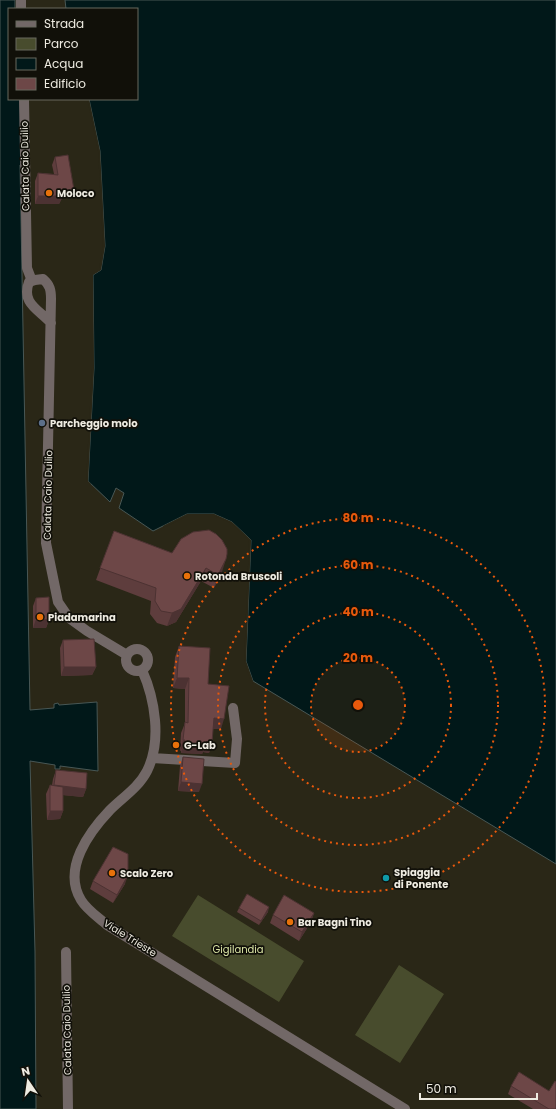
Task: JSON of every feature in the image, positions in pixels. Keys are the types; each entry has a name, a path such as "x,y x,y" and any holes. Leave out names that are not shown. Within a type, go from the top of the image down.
{"street":[{"name":"Calata Caio Duilio","path":"24,100 27,268 32,281 43,280 48,284 51,292 46,544 58,602 68,618 87,631 127,654"},
{"path":"32,281 29,282 27,287 27,299 51,322"},
{"path":"133,650 140,650 144,652 148,658 145,668 142,670 134,671 130,669 126,662 127,654 133,650"},
{"name":"Viale Trieste","path":"142,670 149,685 155,713 155,737 152,758 147,771 139,782 93,829 81,850 75,870 76,885 80,899 90,912 107,925 404,1109"},
{"path":"152,758 235,764 237,739 233,708"},
{"name":"Calata Caio Duilio","path":"66,952 68,1109"}],"green space":[{"name":"Gigilandia","path":"198,895 304,961 279,1002 172,936"},
{"path":"399,965 444,994 400,1063 355,1035"}],"water":[{"path":"0,0 15,0 15,8 8,8 8,100 20,100 30,710 54,708 54,704 58,703 59,705 97,702 98,771 60,766 60,769 55,769 55,765 30,761 35,952 36,1109 0,1109"},
{"path":"65,0 556,0 556,864 253,681 246,661 251,540 232,522 214,514 187,514 153,531 119,508 124,493 116,488 110,502 88,481 94,368 93,275 101,270 105,246 100,151 89,100 138,100 138,8 66,8"}],"pier":[{"path":"87,100 89,100 100,151 105,246 101,270 93,275 94,368 88,481 91,486 86,481 92,368 92,275 99,269 103,245 98,151"},
{"path":"187,514 214,514 232,522 251,540 246,661 254,684 251,682 244,661 249,541 231,523 214,516 188,516 163,528 163,526"}],"building":[{"path":"68,155 74,190 61,190 62,196 38,196 38,173 58,175 55,157"},
{"path":"209,530 222,540 227,549 226,559 218,575 206,568 181,609 172,613 161,611 155,601 156,588 100,568 114,531 172,553 181,539 193,532"},
{"path":"49,597 49,620 36,619 36,598"},
{"path":"94,639 96,667 64,667 63,640"},
{"path":"179,646 210,648 208,684 229,686 224,719 214,718 212,742 206,742 206,744 184,743 185,740 183,740 185,722 188,723 189,678 177,678"},
{"path":"183,757 204,759 202,784 181,782"},
{"path":"56,770 87,773 86,789 54,785"},
{"path":"50,785 63,787 63,811 50,811"},
{"name":"Scalo Zero","path":"113,847 128,854 128,875 117,895 93,881"},
{"path":"247,894 269,907 261,921 239,908"},
{"path":"284,895 314,913 302,932 273,915"},
{"path":"519,1072 549,1091 555,1081 556,1082 556,1109 549,1109 511,1086"}],"place":[{"name":"Moloco","path":"49,193"},
{"name":"Parcheggio molo","path":"42,423"},
{"name":"Rotonda Bruscoli","path":"187,576"},
{"name":"Piadamarina","path":"40,617"},
{"name":"G-Lab","path":"176,745"},
{"name":"Scalo Zero","path":"112,873"},
{"name":"Spiaggia di Ponente","path":"386,878"},
{"name":"Bar Bagni Tino","path":"290,922"}]}
